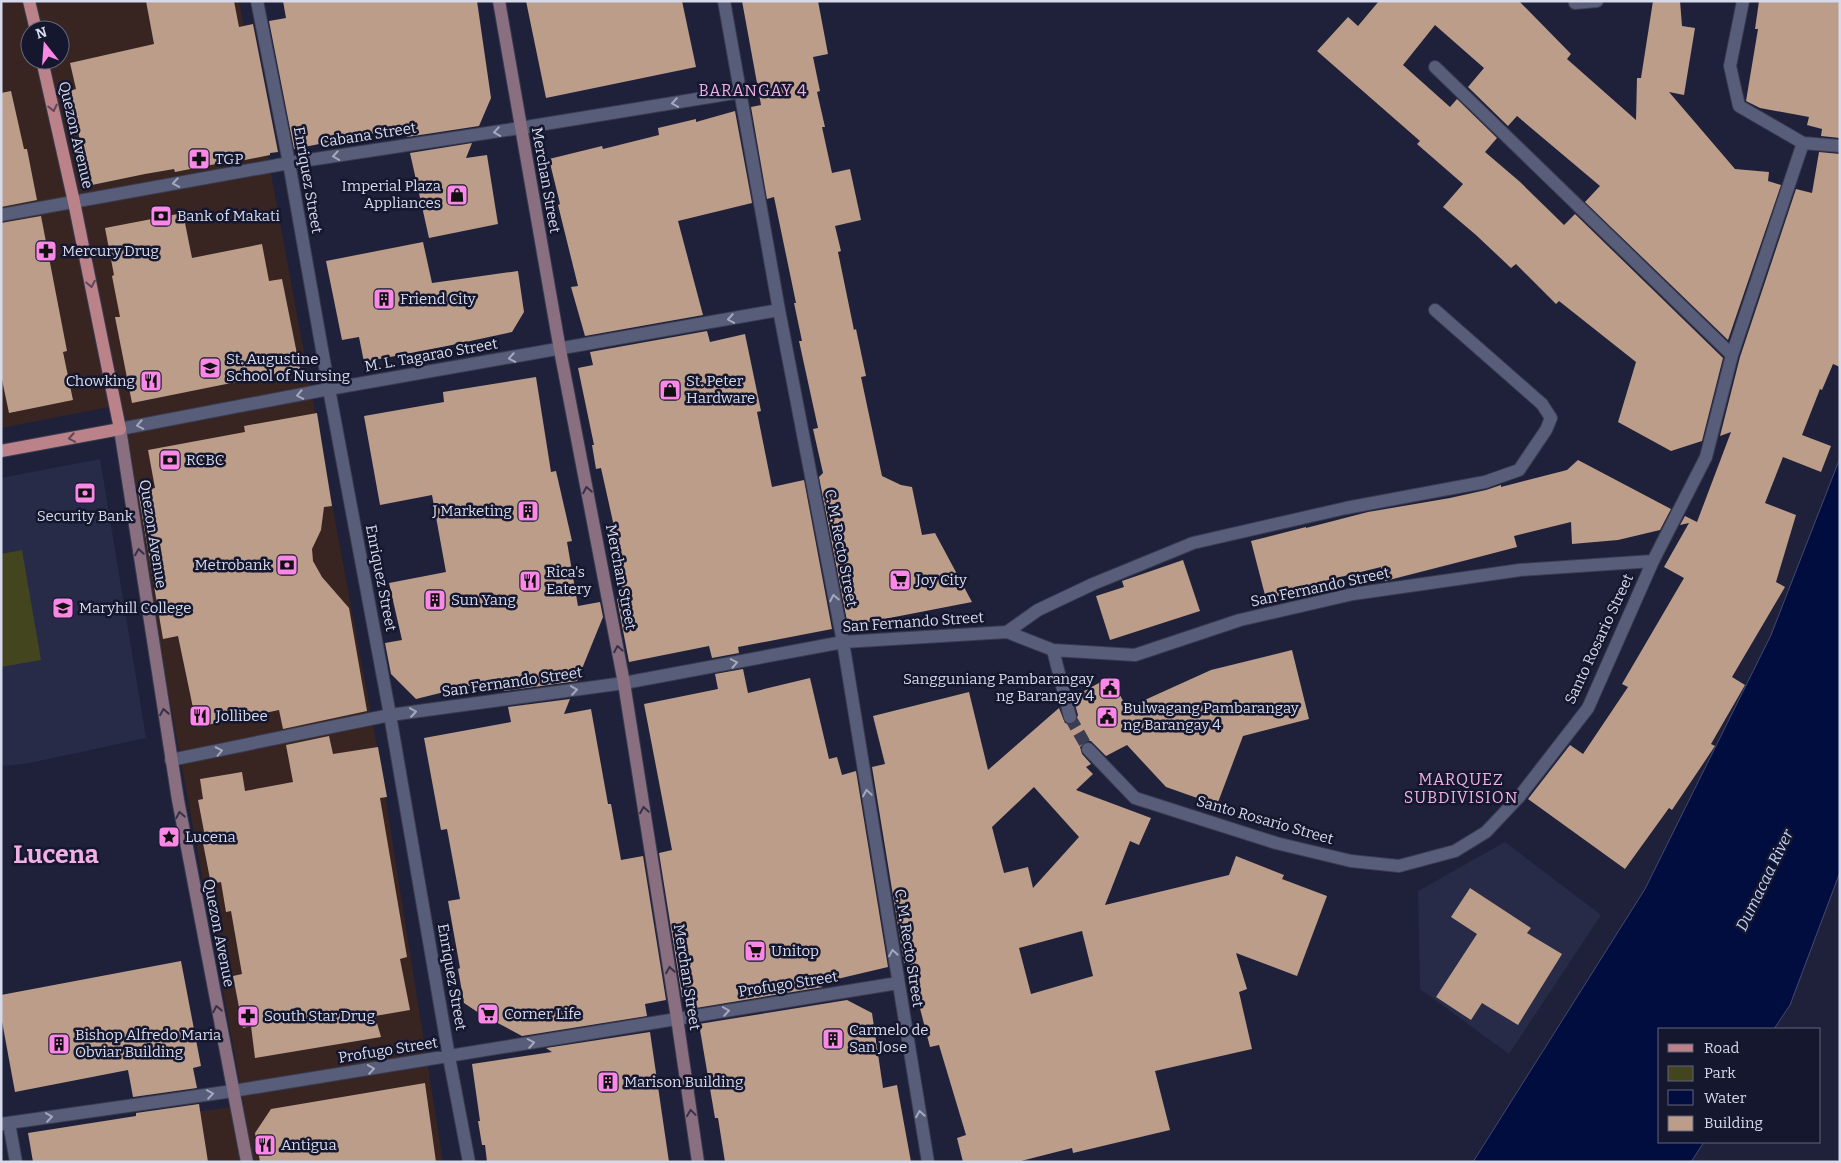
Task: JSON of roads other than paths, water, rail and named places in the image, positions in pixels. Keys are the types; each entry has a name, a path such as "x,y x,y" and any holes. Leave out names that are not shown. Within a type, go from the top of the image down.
{"main road":[{"path":"29,1 34,20"},
{"name":"Merchan Street","path":"499,1 560,350 624,683 698,1162"},
{"name":"Quezon Avenue","path":"44,70 74,202 120,429 171,760 232,1091 247,1162"},
{"name":"M. L. Tagarao Street","path":"1,451 120,429"}],"street":[{"name":"Enriquez Street","path":"257,1 289,163 390,715 449,1057 470,1162"},
{"name":"C. M. Recto Street","path":"724,1 778,310 843,642 928,1162"},
{"path":"1575,3 1597,1"},
{"path":"1743,1 1730,66 1739,106 1803,143 1840,146"},
{"path":"1435,67 1732,355"},
{"name":"Cabana Street","path":"1,215 289,163 740,92"},
{"name":"Santo Rosario Street","path":"1088,749 1135,798 1276,844 1351,861 1399,866 1455,851 1486,832 1519,797 1588,708 1653,561 1706,457 1732,355 1803,143"},
{"name":"M. L. Tagarao Street","path":"120,429 329,389 560,350 778,310"},
{"path":"1007,632 1045,606 1193,543 1346,508 1485,482 1519,470 1546,430 1551,418 1542,404 1435,310"},
{"name":"San Fernando Street","path":"171,760 390,715 624,683 843,642 1007,632 1053,650 1135,655 1240,620 1353,594 1520,570 1653,561"},
{"path":"1053,650 1070,717"},
{"name":"Profugo Street","path":"5,1124 449,1057 898,983"},
{"path":"5,1124 16,1162"}],"water":[{"name":"Dumacaa River","path":"1840,458 1840,872 1790,1005 1775,1028 1658,1028 1658,1143 1703,1143 1691,1162 1473,1162 1645,889 1771,635"}],"tunnel":[{"path":"1070,717 1088,749"}],"place":[{"name":"TGP","path":"199,159"},
{"name":"Imperial Plaza Appliances","path":"457,195"},
{"name":"Bank of Makati","path":"161,216"},
{"name":"Mercury Drug","path":"46,251"},
{"name":"Friend City","path":"384,299"},
{"name":"St. Augustine School of Nursing","path":"210,368"},
{"name":"Chowking","path":"151,381"},
{"name":"St. Peter Hardware","path":"670,390"},
{"name":"RCBC","path":"170,460"},
{"name":"Security Bank","path":"85,493"},
{"name":"J Marketing","path":"528,511"},
{"name":"Metrobank","path":"287,565"},
{"name":"Joy City","path":"900,580"},
{"name":"Rica's Eatery","path":"530,581"},
{"name":"Sun Yang","path":"435,600"},
{"name":"Maryhill College","path":"63,608"},
{"name":"Sangguniang Pambarangay ng Barangay 4","path":"1110,688"},
{"name":"Jollibee","path":"200,716"},
{"name":"Bulwagang Pambarangay ng Barangay 4","path":"1107,717"},
{"name":"Lucena","path":"169,837"},
{"name":"Unitop","path":"755,951"},
{"name":"Corner Life","path":"488,1014"},
{"name":"South Star Drug","path":"248,1016"},
{"name":"Carmelo de San Jose","path":"833,1039"},
{"name":"Bishop Alfredo Maria Obviar Building","path":"59,1044"},
{"name":"Marison Building","path":"608,1082"},
{"name":"Antigua","path":"265,1145"}],"district":[{"name":"BARANGAY 4","path":"753,90"},
{"name":"MARQUEZ SUBDIVISION","path":"1461,788"},
{"name":"Lucena","path":"56,854"}]}
